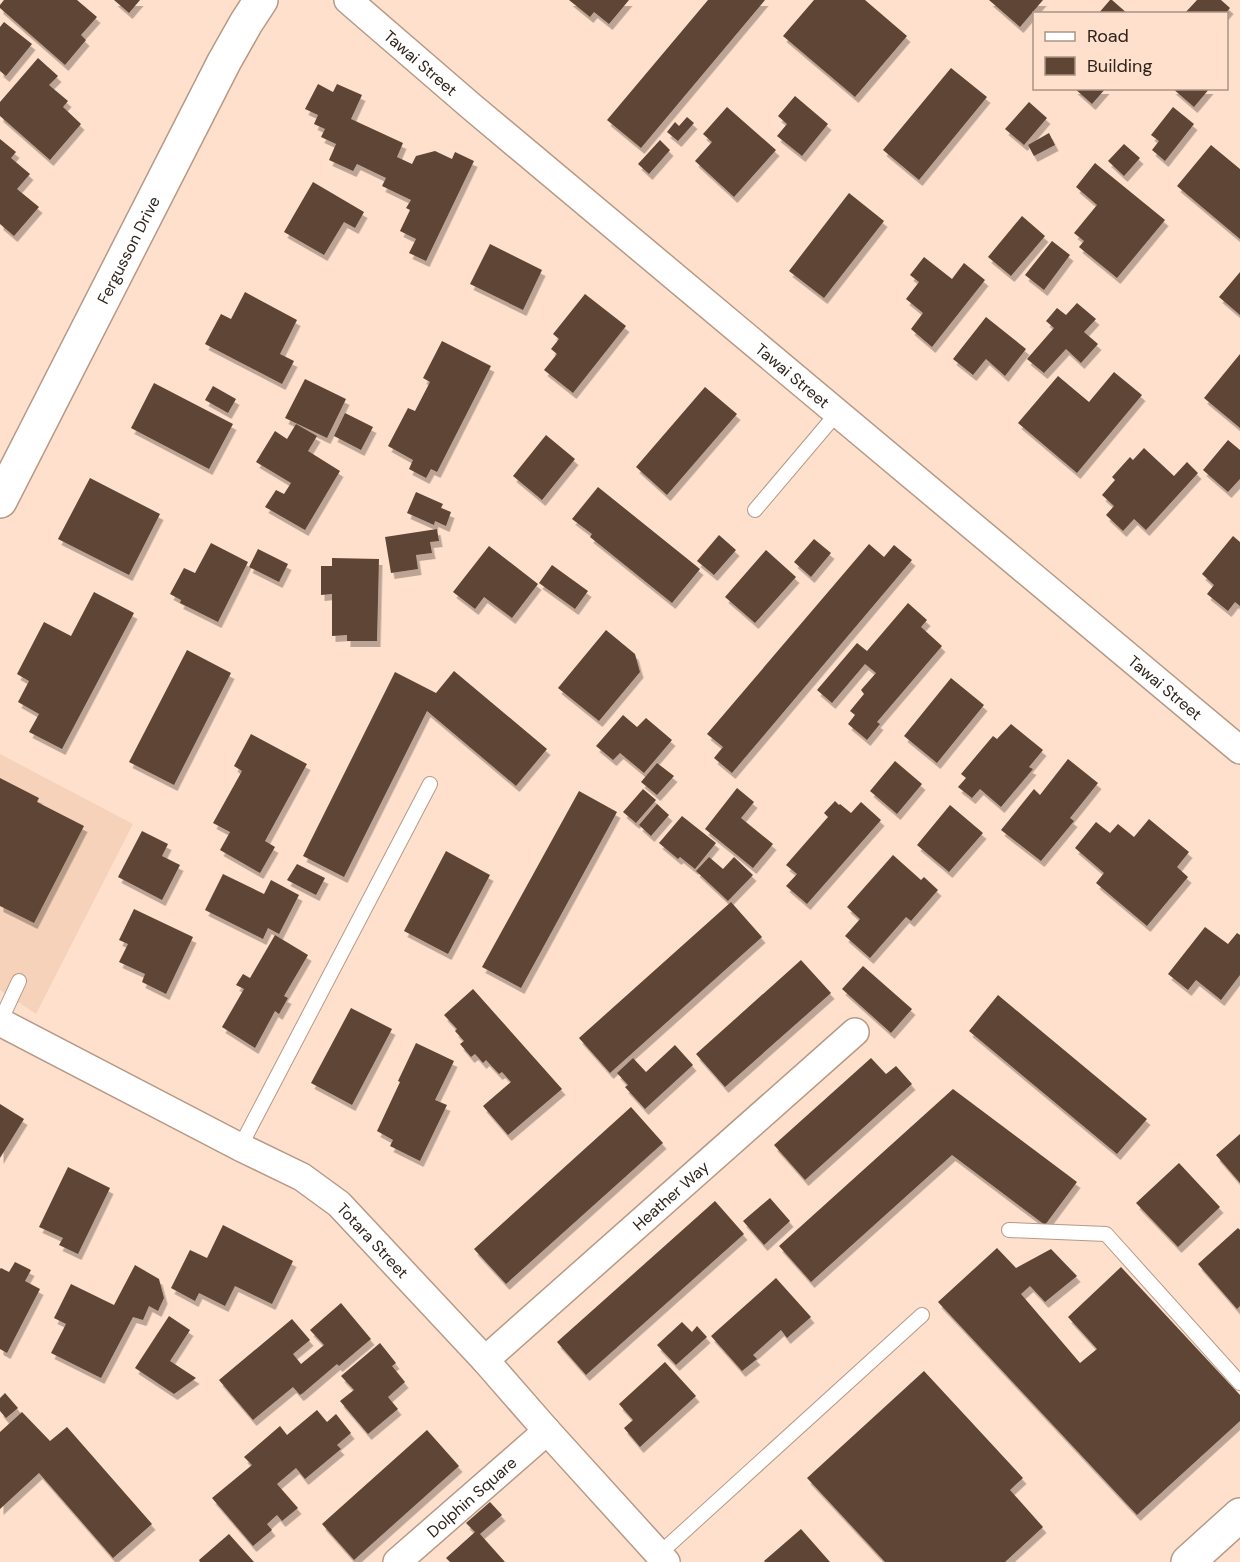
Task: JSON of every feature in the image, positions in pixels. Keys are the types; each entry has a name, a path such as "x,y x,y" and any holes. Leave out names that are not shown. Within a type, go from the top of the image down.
{"main road":[{"name":"Fergusson Drive","path":"0,501 224,62 261,0"},
{"path":"1188,1562 1240,1515"}],"street":[{"name":"Tawai Street","path":"348,0 472,107 1240,750"},
{"name":"Totara Street","path":"0,1022 302,1177 339,1204 485,1360 662,1558"},
{"name":"Heather Way","path":"485,1360 855,1032"},
{"name":"Dolphin Square","path":"397,1562 547,1431"}],"lane":[{"path":"755,510 838,412"},
{"path":"240,1147 430,784"},
{"path":"0,1022 20,981"},
{"path":"1009,1230 1106,1234 1240,1383"},
{"path":"662,1558 922,1315"}],"shaded area":[{"path":"0,754 133,824 36,1014 0,990"}],"building":[{"path":"4,0 77,0 97,17 81,35 86,40 65,65 0,8"},
{"path":"114,0 140,0 129,13"},
{"path":"569,0 629,0 609,24 594,12 590,17"},
{"path":"708,0 765,0 641,148 607,120"},
{"path":"814,0 865,0 907,36 855,97 783,36"},
{"path":"989,0 1043,0 1020,27"},
{"path":"1112,0 1126,12 1100,12"},
{"path":"1197,0 1221,0 1230,8 1227,12 1186,12"},
{"path":"4,22 32,44 6,76 0,71 0,27"},
{"path":"38,58 58,76 49,85 68,101 63,107 81,124 50,160 0,116 0,102"},
{"path":"951,68 987,97 919,180 883,150"},
{"path":"318,84 333,92 337,84 362,95 351,119 403,143 397,157 412,164 416,156 435,151 452,159 455,152 474,161 426,261 409,253 416,239 400,231 410,210 406,208 411,200 382,186 386,178 357,164 353,171 329,160 336,144 321,137 325,129 314,124 318,115 305,109"},
{"path":"1076,90 1104,90 1092,104"},
{"path":"1174,90 1208,90 1194,107"},
{"path":"795,96 828,124 802,156 777,136 787,124 778,116"},
{"path":"1029,102 1047,118 1024,145 1005,129"},
{"path":"727,107 776,150 734,197 695,161 712,142 703,134"},
{"path":"1173,107 1194,124 1165,161 1152,150 1159,141 1151,135"},
{"path":"687,117 694,123 678,141 667,132 675,122 679,126"},
{"path":"1049,133 1055,145 1034,156 1028,145"},
{"path":"0,139 16,152 11,158 30,174 17,189 39,207 14,236 0,224"},
{"path":"660,140 670,150 649,174 638,164"},
{"path":"1124,144 1140,158 1124,176 1108,161"},
{"path":"1211,145 1240,169 1240,239 1177,186"},
{"path":"1095,163 1165,220 1117,278 1079,247 1084,241 1074,233 1097,205 1076,187"},
{"path":"313,182 364,212 355,228 344,222 324,255 284,232"},
{"path":"849,193 884,221 824,298 789,271"},
{"path":"1022,216 1045,236 1011,276 988,257"},
{"path":"1052,241 1070,255 1044,290 1025,275"},
{"path":"490,244 542,270 523,310 470,284"},
{"path":"924,257 952,279 964,263 985,280 932,347 911,329 923,313 906,299 919,282 910,275"},
{"path":"1240,272 1240,315 1219,297"},
{"path":"245,292 297,320 280,354 294,361 282,384 205,344 221,314 231,319"},
{"path":"585,294 626,326 573,393 544,370 557,354 551,349 559,339 553,334"},
{"path":"1077,303 1096,319 1084,332 1098,344 1081,363 1066,349 1044,373 1027,359 1054,328 1046,321 1057,308 1066,315"},
{"path":"986,317 1026,349 1005,376 986,359 973,375 953,359"},
{"path":"442,341 491,366 437,472 431,469 426,478 409,469 413,460 388,446 408,408 415,411 430,382 423,378"},
{"path":"1240,354 1240,428 1204,398"},
{"path":"1114,372 1142,395 1077,473 1018,423 1058,376 1089,402"},
{"path":"305,379 346,399 327,438 285,418"},
{"path":"154,383 233,424 209,469 131,428"},
{"path":"213,386 236,399 228,413 205,400"},
{"path":"705,387 737,414 667,495 636,467"},
{"path":"345,413 373,427 361,450 334,436"},
{"path":"296,424 317,436 308,451 340,471 305,530 265,507 276,490 284,494 291,483 256,462 275,431 287,439"},
{"path":"546,435 575,459 542,500 513,476"},
{"path":"1228,440 1240,450 1240,479 1228,492 1203,470"},
{"path":"1144,448 1174,476 1187,462 1198,473 1146,530 1134,519 1123,531 1106,515 1114,506 1102,495 1115,480 1112,477 1130,457 1133,460"},
{"path":"90,478 160,514 129,575 58,539"},
{"path":"598,487 700,569 672,603 590,537 592,534 572,519"},
{"path":"416,492 443,504 441,508 451,512 446,526 435,521 434,525 407,513"},
{"path":"437,529 439,541 430,542 432,553 416,555 418,569 391,573 385,537"},
{"path":"719,535 736,550 714,575 697,561"},
{"path":"1233,536 1240,542 1240,606 1235,602 1228,611 1207,594 1214,585 1202,574"},
{"path":"814,539 831,553 811,577 794,562"},
{"path":"211,543 248,562 218,622 180,603 181,600 170,594 184,568 195,573"},
{"path":"869,544 884,557 894,545 912,560 732,773 714,758 723,747 707,734"},
{"path":"489,546 538,584 512,618 484,597 475,609 453,592"},
{"path":"258,549 288,564 279,582 249,567"},
{"path":"766,550 796,577 755,623 725,597"},
{"path":"332,558 379,559 377,641 347,641 347,635 332,636 332,594 321,595 321,566 332,566"},
{"path":"552,565 588,591 575,609 539,583"},
{"path":"94,592 134,613 62,749 29,732 39,714 18,702 29,681 17,674 44,622 71,636"},
{"path":"908,603 927,620 921,627 942,646 877,722 880,724 867,740 848,724 855,715 850,711 864,694 861,690 876,673 865,664 832,703 817,690 857,643 867,651"},
{"path":"606,630 635,654 640,672 599,721 558,688"},
{"path":"187,650 231,673 174,785 129,762"},
{"path":"454,671 547,749 516,786 427,711 344,877 303,856 395,672 436,693"},
{"path":"951,678 984,705 937,763 904,736"},
{"path":"623,715 637,727 646,718 672,740 644,773 620,753 613,760 596,746"},
{"path":"1011,724 1043,750 1029,767 1033,769 1001,807 980,789 972,798 958,787 966,778 961,774 993,736 997,739"},
{"path":"251,734 307,764 265,841 275,847 260,873 220,850 230,832 213,823 242,771 234,766"},
{"path":"1068,759 1098,783 1070,818 1074,821 1041,861 1001,830 1034,789 1040,795"},
{"path":"895,761 922,784 897,814 870,791"},
{"path":"657,763 674,776 657,795 641,782"},
{"path":"0,778 39,798 37,802 84,826 34,923 0,906"},
{"path":"737,788 754,802 741,818 773,844 753,868 705,829"},
{"path":"643,789 656,800 636,823 623,812"},
{"path":"579,791 617,812 521,988 482,967"},
{"path":"835,801 851,813 861,802 881,820 807,904 786,886 797,874 786,865 828,817 824,813"},
{"path":"657,804 669,815 651,836 639,825"},
{"path":"950,805 983,833 949,872 917,845"},
{"path":"682,816 716,843 695,869 680,857 678,859 659,843"},
{"path":"1149,819 1189,852 1177,867 1188,877 1147,926 1096,883 1104,873 1075,848 1096,822 1110,833 1118,824 1134,837"},
{"path":"142,831 168,844 162,856 180,865 162,900 118,877"},
{"path":"446,851 490,875 448,954 404,931"},
{"path":"893,855 921,880 924,877 938,890 911,921 906,917 870,958 845,936 860,919 847,907"},
{"path":"709,857 723,869 734,857 753,875 728,901 696,871"},
{"path":"297,864 325,878 316,895 287,880"},
{"path":"223,874 264,894 271,880 299,895 279,934 268,928 263,939 205,910"},
{"path":"731,902 762,937 610,1073 579,1038"},
{"path":"134,909 193,937 166,994 142,982 145,974 119,962 128,944 119,940"},
{"path":"1205,927 1228,944 1237,933 1240,935 1240,975 1221,1000 1196,980 1188,990 1168,974"},
{"path":"275,935 308,955 284,996 288,998 279,1014 275,1011 255,1048 222,1027 244,989 236,985 243,974 250,978"},
{"path":"801,960 831,993 725,1087 696,1054"},
{"path":"863,966 912,1009 891,1033 842,989"},
{"path":"473,989 562,1089 508,1135 483,1106 511,1082 502,1072 499,1074 486,1060 483,1063 475,1054 471,1057 460,1044 464,1041 455,1031 457,1029 444,1015"},
{"path":"998,995 1147,1119 1117,1154 969,1031"},
{"path":"351,1008 392,1029 352,1105 311,1083"},
{"path":"416,1043 454,1061 435,1100 447,1105 420,1161 390,1146 393,1140 377,1131"},
{"path":"675,1045 693,1065 645,1109 625,1087 628,1085 617,1073 633,1058 646,1072"},
{"path":"871,1058 886,1074 896,1066 912,1084 805,1180 774,1145"},
{"path":"953,1089 1077,1182 1045,1225 952,1155 811,1282 779,1246"},
{"path":"0,1104 24,1119 0,1158"},
{"path":"631,1107 663,1143 506,1284 474,1249"},
{"path":"1240,1134 1240,1183 1216,1155"},
{"path":"1179,1163 1220,1207 1178,1247 1136,1203"},
{"path":"68,1167 110,1188 78,1254 59,1245 63,1238 39,1227"},
{"path":"770,1198 790,1221 764,1245 743,1221"},
{"path":"715,1201 744,1234 586,1375 557,1342"},
{"path":"223,1225 293,1261 272,1304 235,1286 225,1306 199,1293 195,1301 171,1288 190,1250 207,1258"},
{"path":"1238,1228 1240,1230 1240,1306 1237,1309 1198,1264"},
{"path":"997,1248 1016,1268 1051,1249 1077,1276 1045,1302 1030,1286 1021,1294 1080,1363 1097,1349 1068,1317 1121,1267 1240,1395 1240,1421 1137,1515 938,1302"},
{"path":"15,1262 31,1270 25,1281 40,1289 7,1353 0,1349 0,1269 9,1272"},
{"path":"135,1265 159,1279 164,1298 158,1311 149,1306 143,1320 133,1317 101,1378 51,1353 66,1324 54,1318 71,1284 114,1305"},
{"path":"776,1278 811,1317 787,1338 781,1330 753,1355 757,1359 742,1371 711,1336"},
{"path":"341,1303 371,1339 303,1393 300,1395 293,1387 253,1420 219,1380 292,1319 310,1340 293,1354 301,1364 324,1345 310,1330"},
{"path":"169,1316 190,1330 170,1361 196,1378 174,1394 135,1368"},
{"path":"682,1322 692,1332 697,1326 707,1337 676,1365 657,1345"},
{"path":"380,1343 396,1363 392,1366 405,1382 388,1397 398,1409 368,1434 340,1401 354,1390 341,1376"},
{"path":"665,1362 696,1396 640,1447 624,1428 633,1420 619,1404"},
{"path":"924,1371 1023,1478 1010,1490 1043,1527 1005,1562 885,1562 807,1478"},
{"path":"5,1393 18,1408 6,1418 0,1411 0,1398"},
{"path":"317,1410 327,1422 336,1414 351,1433 337,1445 341,1449 305,1479 296,1468 277,1484 298,1508 282,1521 277,1515 267,1524 272,1530 253,1546 212,1498 252,1465 244,1457 280,1426 287,1435"},
{"path":"22,1412 50,1441 67,1427 152,1524 113,1558 39,1473 0,1509 0,1432"},
{"path":"427,1430 459,1466 354,1560 322,1524"},
{"path":"490,1502 502,1515 480,1534 505,1562 450,1562 446,1558 475,1532 466,1523"},
{"path":"801,1529 830,1562 764,1561"},
{"path":"229,1534 254,1562 200,1562 199,1560"}]}
